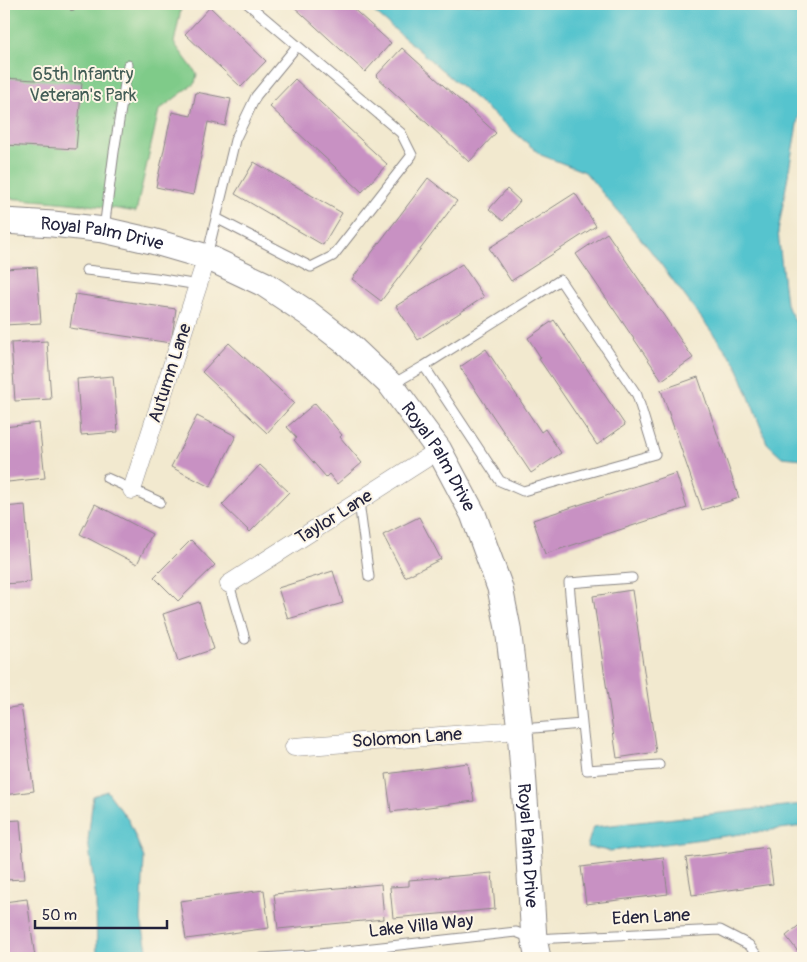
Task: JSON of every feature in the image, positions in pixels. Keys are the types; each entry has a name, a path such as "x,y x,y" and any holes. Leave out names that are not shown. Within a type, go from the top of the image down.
{"street":[{"name":"Royal Palm Drive","path":"4,221 104,230 152,241 207,257 264,284 310,314 348,345 390,385 439,450 474,514 500,588 508,628 520,730 536,949"},
{"name":"Autumn Lane","path":"132,490 207,257"},
{"name":"Taylor Lane","path":"229,584 439,450"},
{"name":"Solomon Lane","path":"294,747 520,730"}],"lane":[{"path":"216,218 311,266 333,256 412,155 401,133 248,4"},
{"path":"207,257 235,140 256,96 297,46"},
{"path":"104,230 128,65"},
{"path":"86,270 198,285"},
{"path":"390,385 424,366 560,280 637,395 655,454 523,491 500,481 424,366"},
{"path":"106,478 160,502"},
{"path":"359,502 369,577"},
{"path":"632,578 569,583 587,770 659,765"},
{"path":"229,584 245,639"},
{"path":"520,730 582,724"},
{"name":"Eden Lane","path":"536,949 720,930 749,946 759,958"},
{"name":"Lake Villa Way","path":"262,958 311,957 516,932 536,949"}],"path":[{"path":"64,4 73,10 80,4"}],"green space":[{"name":"65th Infantry Veteran's Park","path":"4,4 182,4 174,43 197,74 195,83 159,110 136,212 86,205 4,198"}],"water":[{"path":"365,4 803,4 803,98 778,232 786,304 803,336 803,459 782,457 767,443 736,364 650,250 585,172 541,155"},
{"path":"107,791 129,821 144,858 141,920 149,958 97,958 96,899 88,841 93,796"},
{"path":"803,804 803,826 610,851 587,847 593,827"}],"building":[{"path":"291,4 348,4 391,43 365,72"},
{"path":"210,7 266,61 241,87 185,34"},
{"path":"402,48 496,133 469,162 376,76"},
{"path":"4,78 82,83 76,149 4,145"},
{"path":"295,79 387,164 362,192 269,106"},
{"path":"196,92 231,99 225,126 208,122 193,195 156,187 172,112 191,116"},
{"path":"254,162 342,213 323,245 235,194"},
{"path":"428,178 457,201 381,301 352,279"},
{"path":"507,189 520,201 503,221 489,209"},
{"path":"575,193 596,226 511,281 489,248"},
{"path":"803,206 803,220 800,219"},
{"path":"607,233 693,358 662,380 576,254"},
{"path":"462,264 484,297 418,340 396,306"},
{"path":"37,267 41,323 4,325 4,269"},
{"path":"75,294 176,309 171,343 70,328"},
{"path":"554,320 625,425 597,445 539,359 541,358 528,338"},
{"path":"47,341 51,399 15,401 11,343"},
{"path":"229,343 294,403 267,433 202,372"},
{"path":"486,349 541,432 545,429 561,453 531,473 460,367"},
{"path":"113,376 118,432 81,435 77,379"},
{"path":"698,377 739,498 702,510 661,390"},
{"path":"315,403 342,435 340,437 362,463 337,484 329,474 326,477 294,440 297,438 287,427"},
{"path":"197,416 236,436 210,487 171,467"},
{"path":"39,423 45,478 8,482 4,427"},
{"path":"260,465 289,492 250,532 222,505"},
{"path":"676,473 687,508 545,554 533,520"},
{"path":"95,504 152,534 137,564 80,534"},
{"path":"25,505 31,582 4,584 4,507"},
{"path":"419,517 441,559 405,577 383,535"},
{"path":"191,540 215,565 178,601 154,577"},
{"path":"333,571 343,603 288,619 278,588"},
{"path":"632,590 656,752 617,758 593,596"},
{"path":"199,602 214,649 178,661 163,614"},
{"path":"21,706 34,791 4,795 4,709"},
{"path":"468,763 474,801 391,812 386,774"},
{"path":"20,820 25,879 4,880 4,821"},
{"path":"768,847 773,884 692,895 686,858"},
{"path":"663,857 668,894 586,904 581,867"},
{"path":"492,873 495,909 393,918 390,887 409,886 409,880"},
{"path":"381,884 384,919 278,929 274,894"},
{"path":"264,890 269,928 186,939 180,901"},
{"path":"27,899 35,958 4,958 4,902"},
{"path":"803,922 803,958 786,936"}]}
